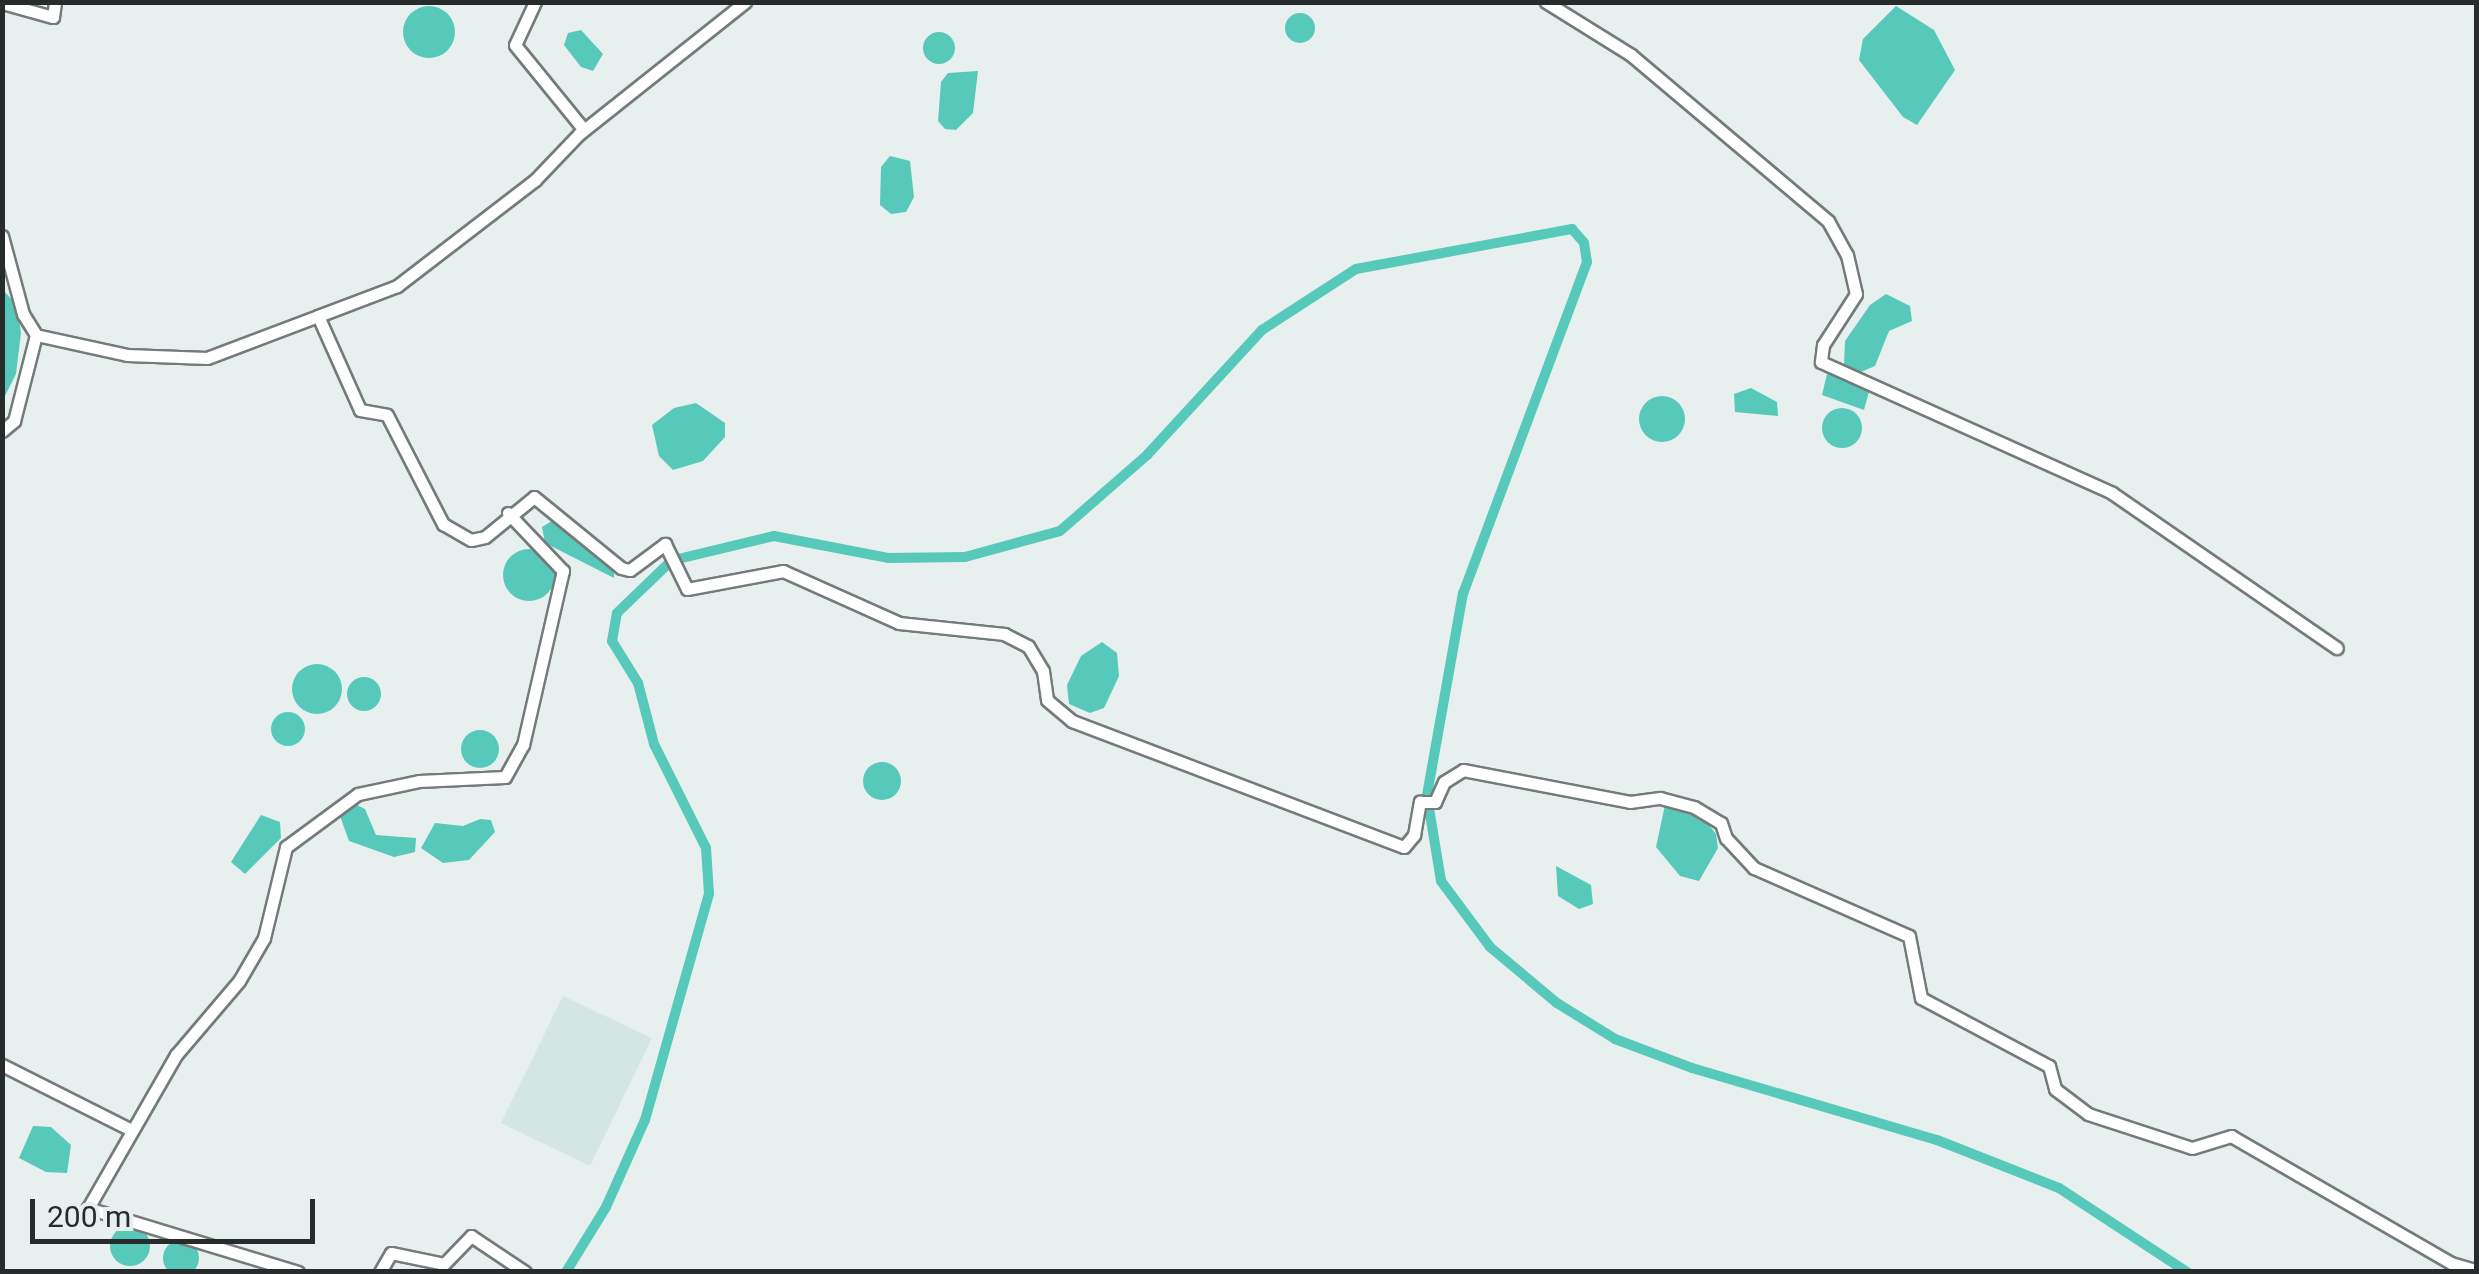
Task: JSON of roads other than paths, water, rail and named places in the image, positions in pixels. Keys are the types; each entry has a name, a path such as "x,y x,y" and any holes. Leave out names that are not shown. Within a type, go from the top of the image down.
{"street":[{"path":"2,3 53,16 55,2"},
{"path":"535,2 515,45 584,130"},
{"path":"2,236 23,314 36,335 127,355 208,358 397,286 534,180 584,130 745,2"},
{"path":"1546,2 1630,55 1828,221 1847,255 1856,294 1823,344 1821,362 2112,493 2337,648"},
{"path":"318,316 360,410 387,415 443,524 476,540 534,497 630,570 665,544 687,589 764,572 798,573 848,604 898,623 1004,634 1028,646 1043,671 1047,700 1072,721 1404,847 1414,835 1420,802 1435,802 1454,774 1480,769 1630,802 1660,798 1694,807 1721,823 1726,838 1754,868 1909,936 1921,998 2050,1066 2055,1089 2088,1114 2192,1148 2231,1136 2451,1263 2476,1270"},
{"path":"2,432 14,421 36,335"},
{"path":"298,1272 88,1208 129,1129 264,938 286,847 358,794 419,781 505,777 522,745 563,571 508,513"},
{"path":"2,1065 129,1129"},
{"path":"380,1272 391,1252 444,1264 471,1236 525,1272"}],"waterway":[{"path":"678,559 774,536 888,558 965,557 1060,531 1147,455 1262,330 1356,269 1572,229 1584,243 1587,262 1463,593 1427,796 1441,881 1490,947 1557,1003 1615,1039 1692,1068 1937,1140 2059,1188 2187,1272"},
{"path":"566,1272 606,1207 645,1120 709,894 706,848 654,744 638,683 612,641 617,613 669,563"}]}
